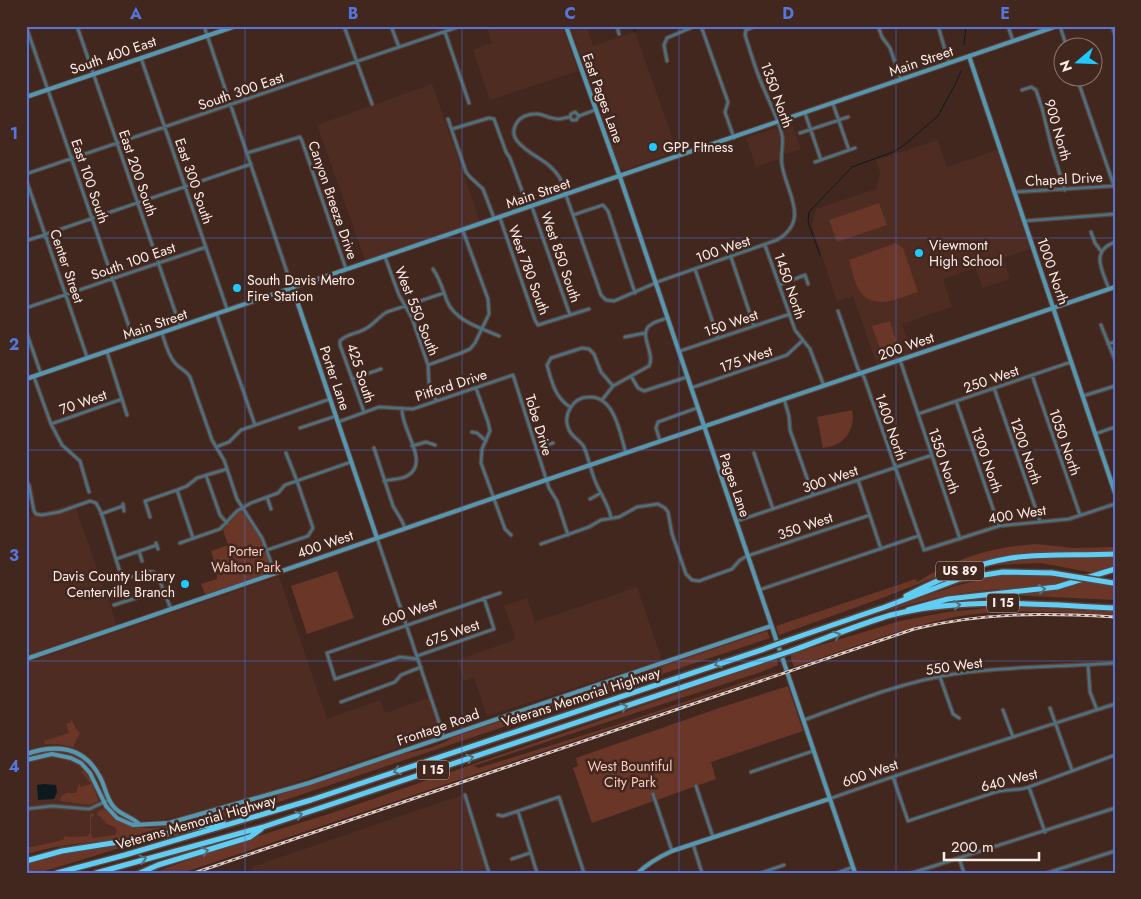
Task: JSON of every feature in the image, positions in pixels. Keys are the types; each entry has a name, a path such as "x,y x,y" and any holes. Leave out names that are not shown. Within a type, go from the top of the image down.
{"highway":[{"name":"US 89","path":"885,607 926,586 960,572 1011,558 1115,554"},
{"name":"US 89","path":"891,615 948,599 1057,587 1115,569"},
{"name":"Veterans Memorial Highway","path":"57,873 311,800 764,649 959,579 1003,572 1052,573 1114,584"},
{"name":"Veterans Memorial Highway","path":"96,873 263,827 791,651 891,615 940,607 996,602 1115,608"},
{"path":"26,861 75,849 253,817"},
{"path":"140,873 158,865 250,836 263,827"},
{"path":"26,856 34,857 65,848 75,849"}],"street":[{"name":"East 100 South","path":"26,26 135,343"},
{"name":"East 200 South","path":"77,26 180,327"},
{"name":"Porter Lane","path":"204,26 444,737"},
{"name":"South 400 East","path":"26,97 236,26"},
{"path":"344,26 372,104"},
{"path":"391,26 399,48"},
{"name":"South 300 East","path":"26,174 462,26"},
{"name":"East Pages Lane","path":"566,26 620,177"},
{"path":"617,26 619,34"},
{"path":"666,61 664,45 667,38 695,26"},
{"path":"701,26 728,102 725,112 734,138"},
{"name":"1350 North","path":"756,26 745,32 763,88 778,122 783,141 782,168 795,208 792,225"},
{"path":"878,26 890,50 901,80"},
{"path":"938,26 949,63"},
{"path":"1008,26 1013,41"},
{"path":"1058,26 1063,38"},
{"name":"Main Street","path":"26,379 566,196 1058,26"},
{"path":"1112,26 1115,35"},
{"path":"445,32 469,104"},
{"name":"1000 North","path":"969,56 1115,493"},
{"name":"East 300 South","path":"141,58 228,311"},
{"name":"900 North","path":"1022,90 1031,87 1037,92 1065,190"},
{"path":"1080,88 1114,186"},
{"path":"833,104 849,150"},
{"path":"579,116 574,112 570,117 572,120 576,120 579,116 595,110"},
{"name":"100 West","path":"570,117 559,119 539,113 528,115 520,119 516,124 514,132 518,142 556,171 600,295 606,300 614,301 636,293 655,283 765,245 783,237 792,225"},
{"path":"805,113 821,160"},
{"path":"800,133 848,117"},
{"name":"West 850 South","path":"452,130 489,118 493,118 495,121 530,207 570,315"},
{"path":"448,119 466,172 483,189 494,220"},
{"name":"Canyon Breeze Drive","path":"247,153 300,137 346,270"},
{"path":"815,162 855,148"},
{"path":"26,241 251,164"},
{"name":"Pages Lane","path":"620,177 855,873"},
{"name":"Center Street","path":"26,179 88,359"},
{"name":"Chapel Drive","path":"1014,192 1114,186"},
{"path":"573,215 603,205 608,211 636,293"},
{"path":"1024,221 1115,214"},
{"name":"West 780 South","path":"500,218 535,320 538,324 570,315"},
{"path":"428,365 470,349 475,343 489,314 488,300 462,230"},
{"path":"1091,232 1101,251"},
{"path":"1109,289 1099,260 1101,251 1107,245 1115,242"},
{"name":"1450 North","path":"765,245 795,330 812,351 824,386"},
{"name":"South 100 East","path":"26,308 206,247"},
{"name":"West 550 South","path":"384,257 398,295 412,318 428,365 429,383 436,401"},
{"path":"731,257 754,326"},
{"path":"433,269 438,275 452,312 498,336"},
{"path":"695,269 718,338"},
{"path":"779,285 805,275 808,284"},
{"name":"200 West","path":"660,441 1115,287"},
{"path":"404,306 444,293"},
{"name":"425 South","path":"364,412 340,341 343,337 371,326 381,315 404,306"},
{"path":"570,315 588,309"},
{"name":"1400 North","path":"838,310 924,550"},
{"name":"150 West","path":"678,352 790,314"},
{"path":"217,315 255,425"},
{"path":"602,400 613,386 648,367 651,362 645,333 646,329 651,324 667,318"},
{"path":"1101,325 1115,360"},
{"path":"26,331 41,374"},
{"path":"162,333 170,356 190,377 212,440 224,460 237,499 262,538 275,573"},
{"path":"625,337 645,333"},
{"name":"175 West","path":"691,388 787,355 803,340"},
{"path":"1108,344 1115,342"},
{"path":"570,407 556,393 547,367 551,358 581,348 589,349 594,354 601,372 613,386"},
{"path":"107,352 128,415"},
{"name":"1350 North","path":"900,360 960,539"},
{"name":"250 West","path":"918,414 1071,362"},
{"path":"352,379 380,369"},
{"name":"1050 North","path":"1032,375 1080,515"},
{"name":"Pitford Drive","path":"338,422 379,408 413,409 513,376"},
{"name":"Tobe Drive","path":"513,376 546,480 557,501 568,534"},
{"path":"631,376 638,388 644,391 687,377"},
{"path":"34,377 51,424 62,446 80,461 89,492"},
{"path":"1083,396 1115,386"},
{"path":"476,388 490,431 482,449 481,463 505,529 511,535"},
{"name":"1200 North","path":"994,388 1040,521"},
{"path":"541,544 589,528 602,520 611,518 582,445 568,427 567,416 570,407 576,401 585,397 594,397 602,400 611,410 626,453"},
{"name":"70 West","path":"51,424 122,399"},
{"path":"216,447 229,442 241,430 330,399"},
{"path":"784,400 790,416 790,428 813,496"},
{"name":"1300 North","path":"956,401 999,526"},
{"path":"546,480 660,441 656,428 658,422 697,408"},
{"path":"384,481 403,478 412,474 417,463 417,454 401,417 402,410"},
{"path":"300,428 336,416"},
{"path":"1095,434 1115,427"},
{"path":"472,432 477,433 486,441"},
{"path":"412,446 426,442 435,445"},
{"path":"536,449 554,443"},
{"path":"374,448 393,506 405,528"},
{"path":"267,550 308,536 312,532 312,523 286,453"},
{"path":"754,453 773,509"},
{"name":"300 West","path":"736,522 932,455"},
{"path":"180,543 220,529 234,513 278,493 285,485 351,462"},
{"path":"150,517 145,501 188,486 197,478 227,469"},
{"path":"206,475 220,515 227,523"},
{"name":"400 West","path":"26,659 546,480"},
{"path":"858,480 881,549"},
{"path":"26,481 36,514 48,515 93,501 96,503 123,575 130,577 150,571 157,574 171,610"},
{"path":"177,490 193,538"},
{"path":"590,498 601,493"},
{"path":"267,497 271,509"},
{"path":"26,498 31,498"},
{"name":"350 West","path":"611,518 622,516 635,508 643,506 657,504 664,508 668,514 672,534 685,571 692,580 699,580 730,570 747,556 870,515"},
{"name":"400 West","path":"924,550 999,526 1069,518 1115,504"},
{"path":"101,514 123,505 124,511"},
{"path":"759,590 918,536"},
{"path":"116,559 157,544 158,549"},
{"path":"138,551 142,561"},
{"path":"114,605 164,589"},
{"path":"127,590 130,600"},
{"name":"600 West","path":"335,679 326,653 500,593"},
{"name":"675 West","path":"335,679 400,657 418,658 494,629 484,598"},
{"name":"Frontage Road","path":"104,803 108,810 117,818 133,825 169,823 241,804 303,785 771,626"},
{"name":"550 West","path":"803,720 902,686 940,677 1000,670 1115,663"},
{"path":"1088,665 1090,692 1097,710"},
{"path":"341,702 395,682 401,675 421,666"},
{"path":"940,677 953,714 960,718"},
{"name":"600 West","path":"638,873 658,857 672,851 1115,704"},
{"path":"1050,708 1072,770"},
{"path":"1003,710 1012,737"},
{"path":"26,754 54,748 77,754 90,763 97,772 109,800 120,813 138,824"},
{"path":"751,772 813,751"},
{"path":"26,760 52,754 64,755 75,759 87,768 92,775 104,803"},
{"name":"640 West","path":"893,777 908,821 996,792 1020,790 1115,755"},
{"path":"696,786 713,838"},
{"path":"1029,787 1045,832"},
{"path":"465,794 490,873"},
{"path":"653,794 672,851"},
{"path":"498,814 502,816 559,797 584,873"},
{"path":"26,809 52,806 89,809 109,800"},
{"path":"912,873 1045,832 1115,808"},
{"path":"518,811 537,873"},
{"path":"693,844 702,873"},
{"path":"1047,873 1115,851"},
{"path":"512,859 530,852"},
{"path":"959,858 964,873"},
{"path":"761,873 784,865"},
{"path":"837,873 853,867"}],"shaded area":[{"path":"486,26 562,26 578,71 490,100 473,50 492,43"},
{"path":"570,26 587,26 593,46 635,32 677,151 624,170 620,168"},
{"path":"432,84 480,221 365,260 317,125"},
{"path":"791,122 801,149 785,154 785,140 782,127 784,124"},
{"path":"774,128 778,130 780,139 779,159 756,167 746,138"},
{"name":"Viewmont High School","path":"938,140 947,167 997,150 1030,249 1003,258 1010,278 983,288 975,268 943,279 952,307 902,324 912,353 877,365 853,296 837,301 812,226 816,209 876,189 880,173 876,160"},
{"path":"74,503 117,625 26,656 26,518"},
{"path":"279,576 327,719 380,700 385,713 428,698 439,730 437,735 258,795 179,817 144,820 140,835 60,845 31,853 26,852 26,663"},
{"path":"637,587 662,660 487,716 474,678 464,681 457,660 514,640 515,636 504,606 527,598 535,622"},
{"path":"37,785 56,785 57,792 54,799 38,800"},
{"path":"462,795 487,873 254,873 252,867"}],"green space":[{"path":"879,203 887,225 837,242 829,220"},
{"path":"896,243 903,248 918,292 887,302 879,302 865,297 854,279 849,260"},
{"path":"890,321 899,351 883,357 872,326"},
{"path":"852,410 852,424 847,436 837,444 823,448 817,417"},
{"name":"Porter Walton Park","path":"242,508 262,538 275,573 206,597 201,584 217,579 218,574 211,551 228,545 223,530"},
{"path":"1035,544 1074,548 1115,547 1115,552 1027,554 994,558 951,571 779,635 776,626 916,579 917,582 946,566 974,555 1002,548"},
{"path":"1115,557 1115,566 1094,573 1041,563 992,565 1033,559"},
{"path":"337,571 354,618 307,634 291,586"},
{"path":"1019,574 1074,580 1039,586 955,595 919,602 885,612 934,593 967,583"},
{"path":"1084,582 1115,587 1115,600 1009,595 1053,590"},
{"path":"987,608 1115,612 1115,615 1012,612 971,615 911,628 794,667 791,659 791,654 900,621 947,612"},
{"path":"767,631 770,638 276,803 161,831 31,853 26,852 26,846 32,847 59,841 64,839 64,836 88,836 90,832 90,814 93,813 94,816 91,817 91,833 93,838 115,835 117,832 116,828 107,824 98,816 97,812 104,809 124,823 141,828 157,828 193,820 432,747 451,738"},
{"path":"777,659 778,665 761,672 473,766 479,768 759,677 777,673 182,873 153,873 220,848 338,811"},
{"name":"West Bountiful City Park","path":"788,686 803,731 711,762 716,779 592,823 573,768 578,766 576,758"},
{"path":"71,718 80,733 73,747 45,744 44,741 69,733 66,724 71,722"},
{"path":"83,770 90,779 98,799 97,802 89,805 60,801 61,797 66,793 76,793 79,784 81,787 91,784 82,772 80,773"},
{"path":"157,837 38,873 28,873 26,870 26,864 63,853 133,843"}],"waterway":[{"path":"634,26 635,32"},
{"path":"964,45 966,26"},
{"path":"820,255 808,222 809,212 852,167 893,152 938,116 961,71"}],"railway":[{"path":"194,873 914,629 965,619 1014,615 1115,617"}],"place":[{"name":"GPP FItness","path":"653,147"},
{"name":"Viewmont High School","path":"919,253"},
{"name":"South Davis Metro Fire Station","path":"237,288"},
{"name":"Davis County Library Centerville Branch","path":"185,584"}]}
